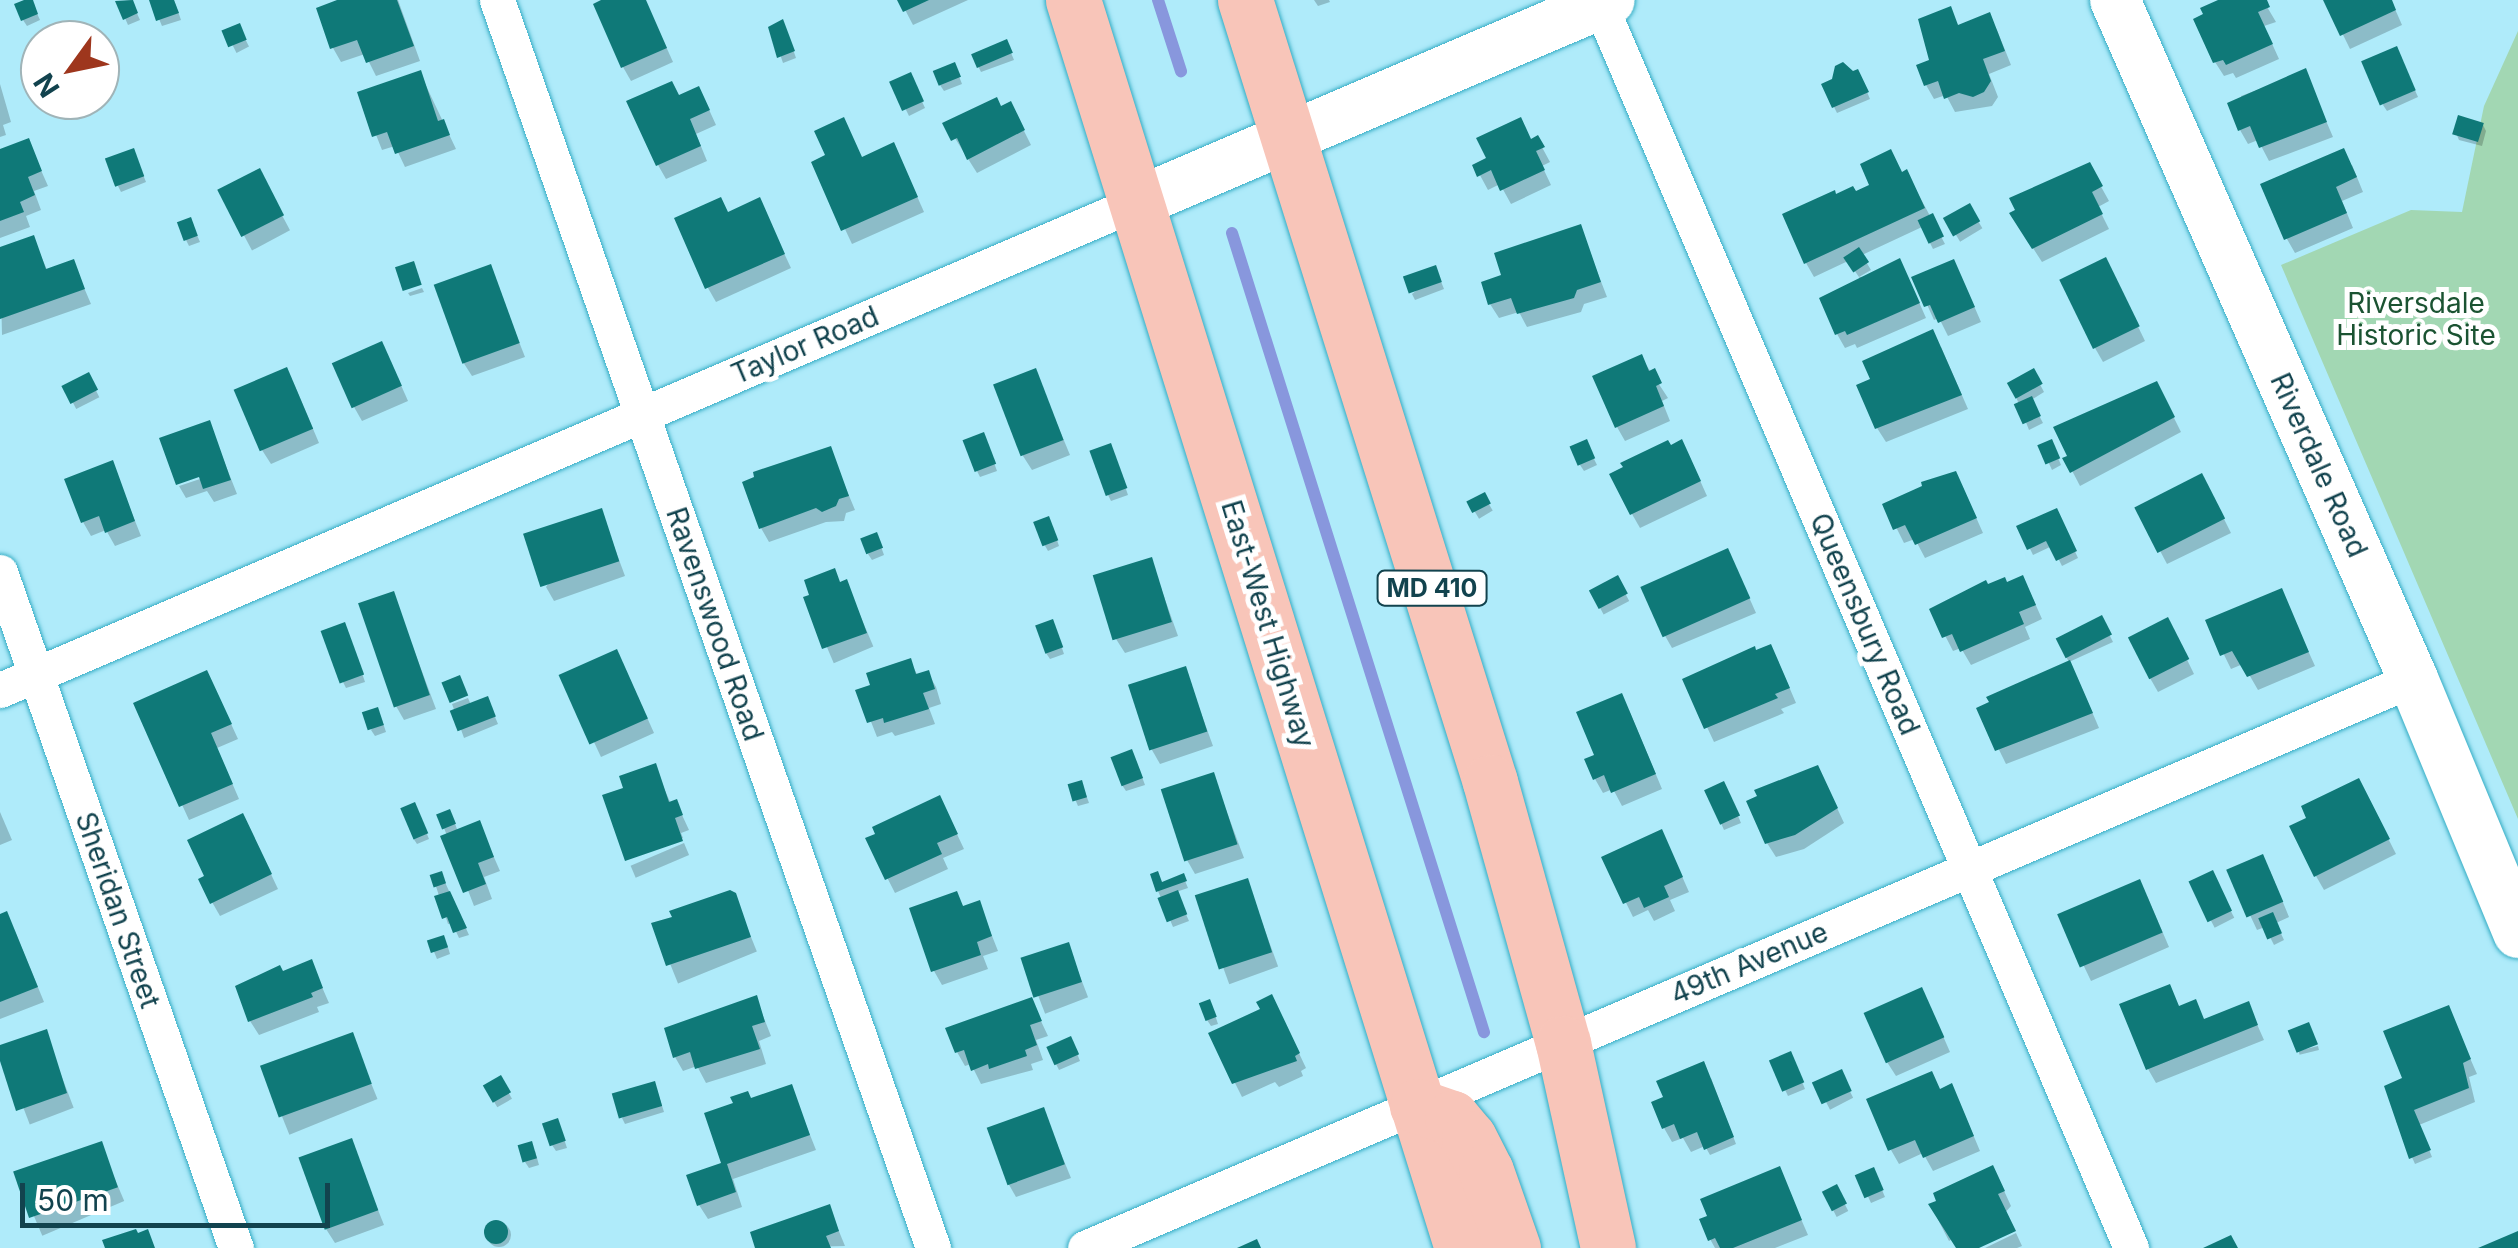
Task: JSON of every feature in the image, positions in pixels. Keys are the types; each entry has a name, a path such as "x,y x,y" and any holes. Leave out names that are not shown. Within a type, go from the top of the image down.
{"main road":[{"name":"East-West Highway","path":"1072,0 1462,1248"},
{"name":"MD 410","path":"1245,0 1485,765 1563,1043 1608,1248"},
{"path":"1417,1106 1452,1118 1469,1138 1486,1171 1513,1248"}],"street":[{"name":"Ravenswood Road","path":"497,0 932,1248"},
{"name":"Riverdale Road","path":"2115,0 2413,680 2518,933"},
{"name":"Taylor Road","path":"0,690 1603,2"},
{"name":"Queensbury Road","path":"1603,2 2132,1248"},
{"name":"Sheridan Street","path":"0,572 236,1248"},
{"name":"49th Avenue","path":"1085,1248 2413,680"},
{"path":"1591,1174 1630,1248"}],"green space":[{"name":"Riversdale Historic Site","path":"2518,31 2518,819 2281,265 2411,210 2462,212 2484,106"}],"building":[{"path":"33,0 38,14 21,20 14,4"},
{"path":"133,0 138,13 123,20 115,1"},
{"path":"149,0 174,0 179,13 156,21"},
{"path":"337,0 397,0 414,46 366,63 357,40 330,49 316,8"},
{"path":"601,0 646,0 667,48 621,68 593,4"},
{"path":"897,0 929,0 903,12"},
{"path":"2218,0 2267,0 2270,7 2258,12 2273,44 2226,65 2223,60 2213,63 2193,19 2203,14 2200,8"},
{"path":"2323,0 2392,0 2396,10 2340,36"},
{"path":"1951,6 1958,25 1990,12 2005,51 1983,59 1991,81 1984,92 1973,97 1959,93 1944,99 1938,81 1924,86 1916,65 1929,60 1918,19"},
{"path":"783,19 795,51 777,58 768,27"},
{"path":"240,23 247,40 228,47 221,30"},
{"path":"1007,39 1013,53 977,68 971,54"},
{"path":"2397,46 2416,90 2380,105 2361,61"},
{"path":"955,62 961,77 939,86 933,71"},
{"path":"1843,62 1853,71 1858,69 1869,92 1832,108 1821,84 1832,79 1835,66"},
{"path":"2306,68 2327,122 2259,148 2250,126 2238,131 2227,103"},
{"path":"421,70 438,121 444,119 450,135 395,154 387,132 372,137 357,92"},
{"path":"911,72 924,101 902,111 889,82"},
{"path":"672,81 679,95 699,86 710,110 690,119 701,146 656,166 626,101"},
{"path":"997,97 1001,106 1011,101 1025,130 967,160 957,138 951,141 942,123"},
{"path":"2458,115 2484,123 2478,142 2452,134"},
{"path":"844,117 862,157 894,142 918,197 841,231 811,162 825,155 814,131"},
{"path":"1521,117 1531,139 1538,135 1545,147 1536,151 1545,170 1500,191 1491,170 1477,177 1472,165 1486,158 1476,138"},
{"path":"29,138 42,171 28,177 35,195 20,202 24,212 0,221 0,149"},
{"path":"134,148 144,176 115,187 105,159"},
{"path":"2344,148 2357,177 2336,187 2347,213 2284,240 2260,184"},
{"path":"1891,149 1902,172 1907,169 1925,208 1804,264 1782,214 1835,190 1836,194 1853,186 1856,191 1869,185 1860,164"},
{"path":"2090,162 2103,186 2092,192 2103,214 2032,249 2009,213 2015,210 2009,198"},
{"path":"260,168 284,215 241,237 217,190"},
{"path":"721,197 728,212 760,197 785,254 705,289 674,218"},
{"path":"1970,203 1980,221 1953,236 1943,218"},
{"path":"1933,213 1944,237 1929,244 1918,220"},
{"path":"191,217 198,236 184,241 177,222"},
{"path":"1581,224 1601,282 1577,290 1574,298 1517,314 1511,298 1488,305 1481,282 1501,275 1494,253"},
{"path":"34,235 46,269 74,259 85,289 0,319 0,247"},
{"path":"1859,247 1869,262 1853,273 1843,258"},
{"path":"2106,257 2140,326 2093,349 2059,280"},
{"path":"1900,258 1920,303 1847,335 1845,331 1835,335 1819,298"},
{"path":"1954,259 1975,307 1938,323 1930,305 1924,307 1911,277"},
{"path":"414,261 422,285 403,291 395,267"},
{"path":"491,264 520,343 462,364 434,285"},
{"path":"1436,265 1442,282 1409,293 1403,276"},
{"path":"1933,329 1962,395 1875,429 1856,385 1870,379 1862,361"},
{"path":"382,341 402,386 352,408 332,363"},
{"path":"1642,354 1649,371 1655,368 1662,383 1656,386 1664,406 1615,428 1592,376"},
{"path":"287,367 313,429 260,451 234,390"},
{"path":"1036,368 1064,440 1021,456 993,384"},
{"path":"2034,368 2043,384 2016,399 2007,383"},
{"path":"89,372 98,390 70,404 61,386"},
{"path":"2157,381 2175,417 2070,473 2062,458 2067,456 2053,427"},
{"path":"2032,396 2041,416 2023,424 2014,404"},
{"path":"210,420 231,480 203,489 199,477 176,485 159,438"},
{"path":"984,432 996,464 975,472 963,440"},
{"path":"1587,439 1595,458 1578,466 1570,446"},
{"path":"1682,439 1701,481 1630,515 1609,474 1623,467 1620,463 1668,440 1671,445"},
{"path":"2052,439 2060,458 2045,465 2037,445"},
{"path":"1111,443 1127,488 1106,496 1089,451"},
{"path":"831,446 849,496 822,512 816,508 759,529 742,482 754,477 753,472"},
{"path":"113,460 135,521 105,533 99,516 81,523 64,479"},
{"path":"1956,471 1977,518 1915,545 1905,525 1893,530 1882,504 1922,486 1921,482"},
{"path":"2202,473 2225,518 2157,553 2134,508"},
{"path":"1485,492 1491,504 1472,513 1466,502"},
{"path":"602,508 619,561 540,587 523,534"},
{"path":"2057,508 2077,551 2056,561 2046,541 2027,550 2016,526"},
{"path":"1049,516 1058,540 1042,546 1033,522"},
{"path":"877,532 883,548 866,554 860,538"},
{"path":"1728,548 1750,598 1663,637 1640,587"},
{"path":"1152,557 1172,622 1113,640 1093,575"},
{"path":"835,568 840,582 847,579 867,633 822,649 803,597 809,595 804,580"},
{"path":"1618,575 1628,594 1599,609 1589,590"},
{"path":"2023,575 2036,605 2019,612 2024,624 1960,652 1952,634 1942,638 1929,609 1986,580 1988,584 2005,577 2007,582"},
{"path":"2282,588 2309,652 2247,677 2232,651 2220,656 2205,620"},
{"path":"394,591 430,695 394,707 358,603"},
{"path":"2102,615 2112,635 2066,658 2056,639"},
{"path":"2168,617 2189,659 2149,679 2128,637"},
{"path":"1053,619 1063,647 1045,654 1035,625"},
{"path":"345,622 364,675 340,684 321,631"},
{"path":"1771,644 1790,688 1775,694 1778,698 1704,729 1682,679 1755,646 1756,650"},
{"path":"617,649 648,718 589,744 559,675"},
{"path":"911,658 916,674 929,670 935,689 923,693 929,709 884,723 883,718 867,723 855,690 870,685 866,673"},
{"path":"2070,660 2093,713 1995,751 1976,708 1989,702 1986,697"},
{"path":"1186,666 1207,732 1149,750 1128,685"},
{"path":"207,670 232,724 211,733 233,784 179,807 133,703"},
{"path":"460,675 468,695 450,703 441,682"},
{"path":"1622,693 1656,774 1611,793 1604,775 1593,780 1584,759 1594,755 1576,712"},
{"path":"488,696 496,717 458,731 450,711"},
{"path":"378,707 384,725 368,730 362,712"},
{"path":"1132,749 1143,778 1122,786 1111,757"},
{"path":"656,763 669,802 677,799 683,815 675,818 683,841 625,861 602,795 623,788 619,776"},
{"path":"1818,765 1838,808 1795,835 1765,844 1746,801 1757,796 1754,790"},
{"path":"1214,772 1237,844 1184,862 1161,789"},
{"path":"2359,778 2390,839 2314,877 2289,826 2306,818 2301,806"},
{"path":"1082,780 1087,797 1073,801 1068,784"},
{"path":"1724,781 1740,815 1720,825 1704,790"},
{"path":"940,795 958,834 937,843 942,854 885,880 865,838 875,834 872,827"},
{"path":"415,802 428,833 414,840 400,808"},
{"path":"450,809 456,824 442,829 436,815"},
{"path":"243,813 272,874 210,904 198,879 204,876 187,840"},
{"path":"480,820 494,857 478,863 486,884 463,893 440,836"},
{"path":"1662,829 1683,877 1664,886 1669,897 1644,908 1639,897 1623,904 1601,857"},
{"path":"2263,854 2283,902 2246,917 2226,870"},
{"path":"2213,870 2232,911 2208,922 2189,881"},
{"path":"442,871 446,883 434,887 430,875"},
{"path":"1158,871 1162,882 1184,873 1187,881 1156,892 1150,874"},
{"path":"1248,878 1272,952 1219,969 1195,895"},
{"path":"2140,879 2163,932 2080,968 2057,914"},
{"path":"730,890 736,893 751,937 666,966 651,923 672,917 669,911"},
{"path":"1178,890 1187,914 1167,922 1157,898"},
{"path":"450,891 467,928 453,933 447,917 442,919 434,896"},
{"path":"957,891 963,906 980,900 992,936 977,942 981,955 931,972 909,908"},
{"path":"7,911 38,987 0,1002 0,914"},
{"path":"2273,912 2282,933 2267,939 2258,918"},
{"path":"444,935 448,947 431,953 427,941"},
{"path":"1069,942 1082,982 1033,998 1020,958"},
{"path":"312,959 323,988 311,993 313,997 248,1022 235,986 280,965 283,971"},
{"path":"2170,984 2179,1006 2196,999 2204,1019 2249,1001 2258,1025 2146,1070 2119,1004"},
{"path":"1922,987 1944,1037 1886,1063 1864,1013"},
{"path":"1272,994 1300,1053 1295,1056 1297,1061 1232,1084 1208,1033 1260,1009 1256,1002"},
{"path":"757,995 765,1022 752,1026 760,1049 695,1069 690,1052 673,1058 664,1028"},
{"path":"1032,997 1042,1021 1030,1025 1037,1045 1025,1050 1027,1056 971,1071 964,1050 955,1053 945,1028"},
{"path":"1210,999 1217,1017 1206,1021 1199,1003"},
{"path":"2449,1005 2471,1059 2463,1063 2469,1088 2414,1110 2431,1150 2409,1159 2384,1086 2402,1078 2383,1031"},
{"path":"2309,1022 2318,1044 2297,1053 2288,1031"},
{"path":"47,1029 67,1093 16,1111 0,1061 0,1045"},
{"path":"353,1032 372,1084 279,1118 260,1066"},
{"path":"1071,1036 1079,1054 1054,1065 1046,1047"},
{"path":"1791,1051 1804,1082 1782,1092 1769,1060"},
{"path":"1704,1061 1734,1137 1704,1150 1697,1132 1680,1139 1674,1124 1662,1129 1651,1102 1663,1097 1656,1081"},
{"path":"1842,1069 1852,1091 1822,1104 1812,1082"},
{"path":"1932,1071 1940,1089 1952,1083 1974,1136 1923,1158 1915,1140 1888,1151 1866,1099"},
{"path":"501,1075 511,1092 493,1103 483,1086"},
{"path":"655,1081 662,1106 619,1118 612,1093"},
{"path":"792,1084 810,1135 727,1164 736,1192 697,1206 686,1175 721,1163 704,1113 733,1103 730,1097 748,1091 751,1098"},
{"path":"1044,1107 1065,1164 1008,1185 987,1128"},
{"path":"558,1118 566,1141 550,1146 542,1124"},
{"path":"352,1138 378,1210 325,1230 298,1157"},
{"path":"102,1141 118,1187 29,1218 13,1172"},
{"path":"532,1141 537,1158 523,1162 518,1145"},
{"path":"1993,1165 2005,1191 1998,1194 2016,1231 1979,1248 1956,1248 1928,1204 1936,1201 1933,1193"},
{"path":"1780,1166 1802,1220 1733,1248 1720,1248 1715,1238 1708,1241 1699,1219 1707,1216 1700,1199"},
{"path":"1874,1167 1884,1190 1864,1198 1855,1175"},
{"path":"1837,1184 1847,1204 1832,1211 1822,1192"},
{"path":"830,1204 839,1231 826,1236 831,1248 755,1248 750,1232"},
{"path":"496,1220 505,1223 505,1241 496,1244 487,1241 484,1232 487,1223"},
{"path":"136,1229 138,1233 148,1229 155,1248 105,1248 102,1240"},
{"path":"2518,1231 2518,1248 2478,1248"},
{"path":"2231,1235 2238,1248 2203,1248"},
{"path":"1257,1239 1261,1248 1237,1248"}],"waterway":[{"path":"1158,0 1181,71"},
{"path":"1232,233 1484,1032"}]}
